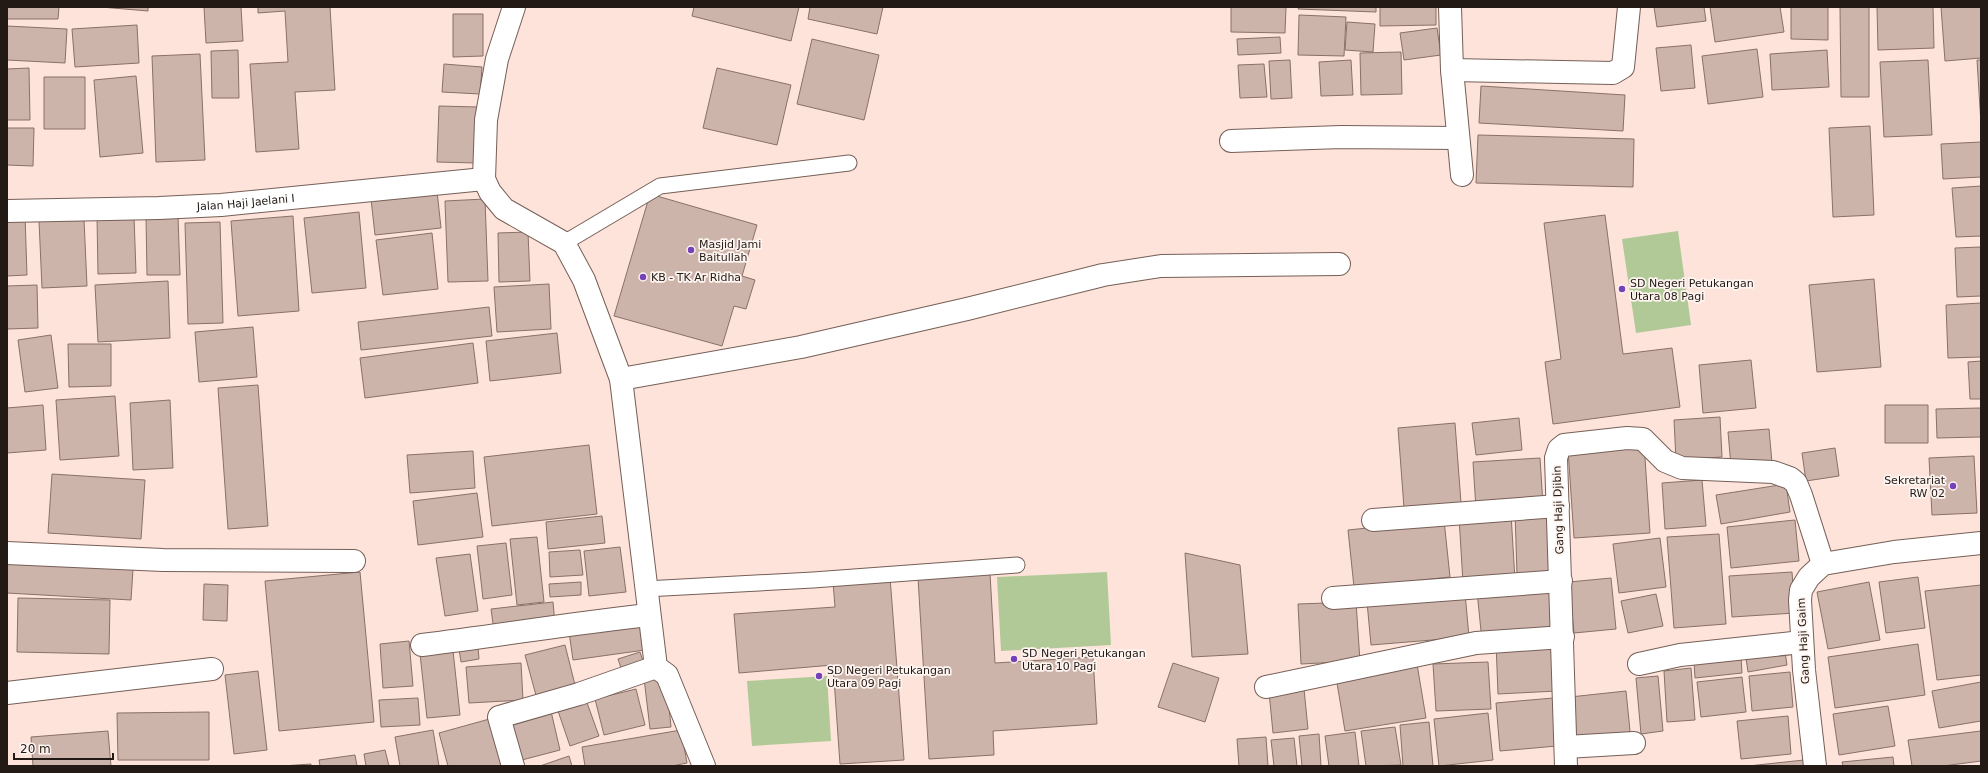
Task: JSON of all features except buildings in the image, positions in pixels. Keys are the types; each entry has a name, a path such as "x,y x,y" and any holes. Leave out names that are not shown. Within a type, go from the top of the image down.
{"street":[{"path":"514,7 497,59 486,120 484,179 490,192 504,209 564,243 584,280 621,379 645,589 656,667 666,675 704,766"},
{"path":"1450,7 1452,70 1457,138 1462,175"},
{"path":"1452,70 1613,73 1624,67 1629,7"},
{"path":"1231,141 1340,137 1457,138"},
{"name":"Jalan Haji Jaelani I","path":"7,211 159,208 221,205 484,179"},
{"path":"621,379 802,347 959,311 1103,275 1161,266 1339,264"},
{"name":"Gang Haji Djibin","path":"1566,757 1556,458 1559,449 1564,445 1626,438 1643,439 1665,460 1682,468 1772,472 1790,478 1796,483 1802,495 1822,564"},
{"path":"1373,520 1558,506"},
{"path":"1822,564 1894,552 1981,543"},
{"path":"7,553 163,560 354,561"},
{"name":"Gang Haji Gaim","path":"1815,766 1802,642 1801,590 1822,564"},
{"path":"1333,598 1561,581"},
{"path":"422,645 530,632 581,622 649,615"},
{"path":"1266,687 1476,643 1563,637"},
{"path":"1639,664 1680,655 1802,642"},
{"path":"513,766 499,717 579,694 656,667"},
{"path":"7,692 212,670"},
{"path":"1566,757 1634,743"}],"lane":[{"path":"564,243 660,186 849,163"},
{"path":"645,589 813,580 1017,565"}],"green space":[{"path":"1678,231 1691,325 1636,333 1622,239"},
{"path":"1107,572 1111,645 1001,651 997,577"},
{"path":"827,676 831,741 752,746 747,681"}],"place":[{"name":"Masjid Jami Baitullah","path":"691,250"},
{"name":"KB - TK Ar Ridha","path":"643,277"},
{"name":"SD Negeri Petukangan Utara 08 Pagi","path":"1622,289"},
{"name":"Sekretariat RW 02","path":"1953,486"},
{"name":"SD Negeri Petukangan Utara 10 Pagi","path":"1014,659"},
{"name":"SD Negeri Petukangan Utara 09 Pagi","path":"819,676"}]}
